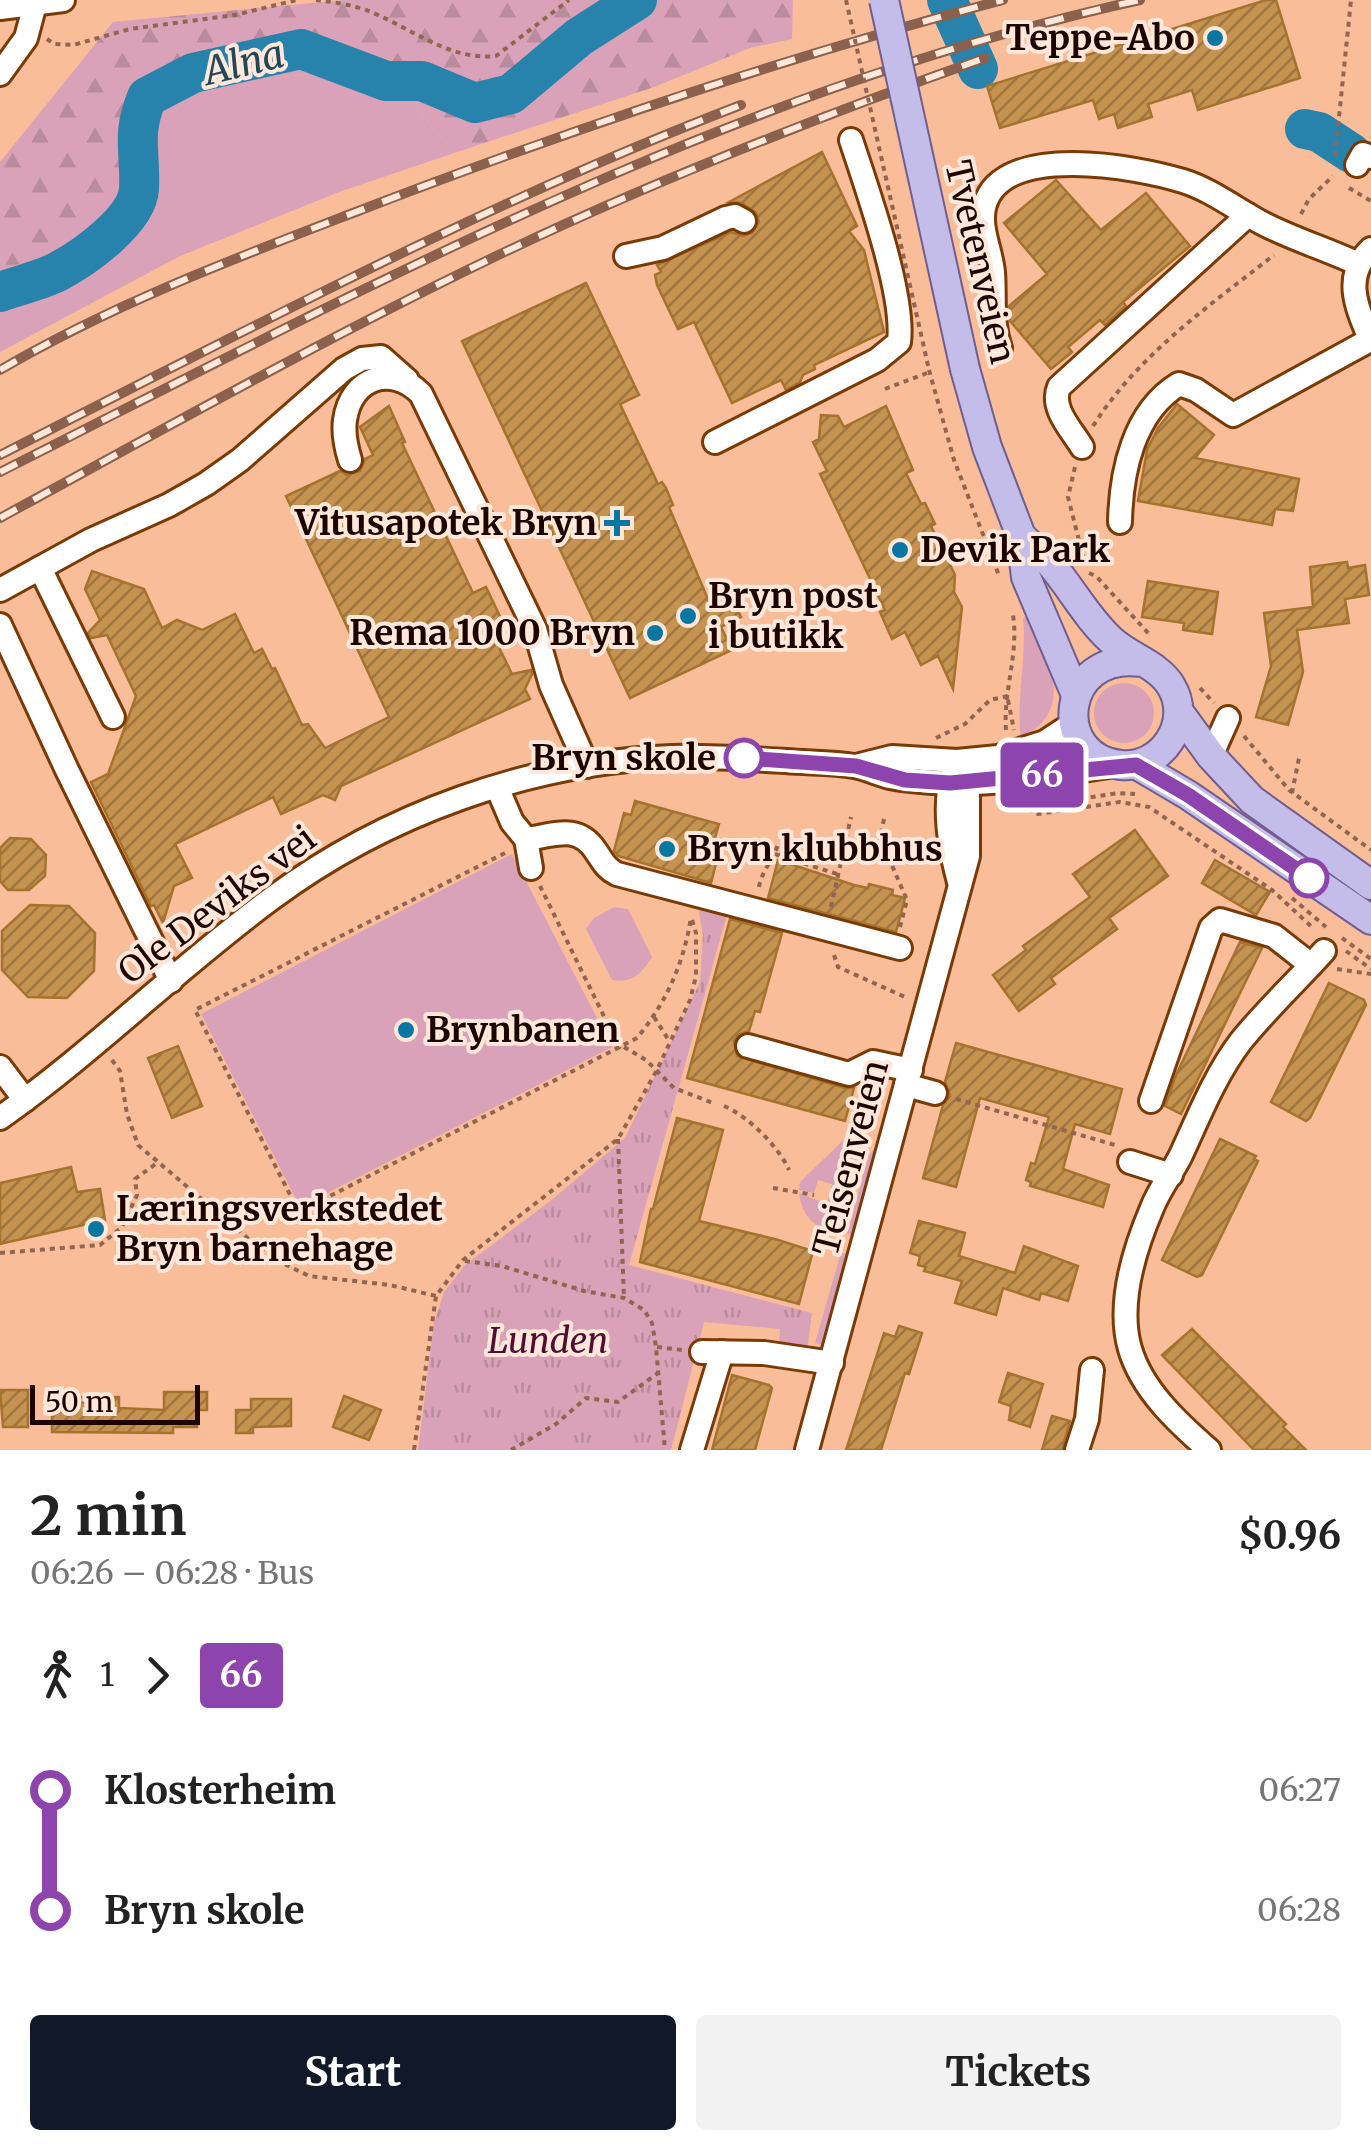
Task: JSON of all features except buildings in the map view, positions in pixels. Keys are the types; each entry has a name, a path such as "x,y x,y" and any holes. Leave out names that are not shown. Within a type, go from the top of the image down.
{"main road":[{"name":"Tvetenveien","path":"884,0 987,447 1021,536 1026,578 1088,750 1101,760 1126,765 1188,795 1371,920"},
{"name":"Tvetenveien","path":"1021,536 1050,564 1112,640 1163,676 1177,698 1178,712 1211,756 1252,800 1371,885"},
{"path":"1075,709 1084,681 1109,662 1141,662"},
{"path":"1126,765 1154,758 1168,746 1176,730 1178,712"}],"street":[{"path":"0,8 63,0"},
{"path":"0,74 30,29 35,4"},
{"path":"715,442 876,360 899,342 901,327 891,274 851,140"},
{"path":"1000,348 992,314 993,270 983,215 992,191 1007,178 1056,162 1183,181 1291,235 1364,256 1355,293 1371,340 1233,416 1196,390 1178,384 1166,392 1130,451 1123,470 1120,522"},
{"path":"626,256 663,248 726,218 735,216 744,221"},
{"path":"1082,447 1056,406 1058,386 1248,216"},
{"path":"0,590 90,540 169,506 206,484 240,460 344,369 362,360 381,358 421,394 535,629 551,684 586,766"},
{"path":"350,460 344,434 352,398 376,379 388,376 408,380"},
{"path":"40,568 114,717"},
{"path":"0,625 172,981"},
{"name":"Ole Deviks vei","path":"958,776 1024,752 1061,733 1075,709"},
{"path":"1211,756 1228,718"},
{"name":"Ole Deviks vei","path":"0,1118 273,898 350,848 441,806 497,787 586,766 668,758 856,766 905,780 1056,775 1126,765"},
{"name":"Teisenveien","path":"808,1450 959,882 949,842 958,776"},
{"path":"497,787 512,822 526,839 531,868"},
{"path":"526,839 562,831 578,835 588,841 605,868 617,874 898,947"},
{"path":"1151,1101 1211,928 1220,920 1325,946"},
{"path":"1209,1450 1162,1404 1142,1377 1130,1348 1127,1293 1133,1263 1153,1205 1219,1074 1240,1042 1325,946"},
{"path":"748,1046 849,1074 873,1062 935,1093"},
{"path":"0,1067 26,1100"},
{"path":"1130,1162 1171,1175"},
{"path":"692,1450 712,1352 764,1353 832,1363"},
{"path":"1077,1450 1087,1419 1092,1370"}],"path":[{"path":"30,29 54,44 73,45 130,29 235,15 296,0"},
{"path":"316,0 370,11 442,46 481,58 496,56 569,0"},
{"path":"846,0 929,371 954,460 1001,581"},
{"path":"1351,0 1354,159"},
{"path":"1291,235 1309,199 1333,176 1371,201"},
{"path":"885,389 929,371"},
{"path":"1007,739 1015,641 1010,605"},
{"path":"1008,696 1015,737"},
{"path":"930,742 964,724 990,700 1008,696"},
{"path":"1292,792 1299,758"},
{"path":"1027,795 1042,805 1118,794 1142,795"},
{"path":"1018,800 1028,811 1038,814 1120,802 1149,807 1272,890 1325,946 1371,972"},
{"path":"851,818 828,930 838,967 914,999"},
{"path":"884,819 880,838 906,900 898,947"},
{"path":"758,912 762,871 775,854 778,842"},
{"path":"690,892 690,917 677,972 654,1018 637,1038 622,1048 299,1212 195,1010 512,849 531,868 622,1048 657,1070 674,1088 713,1103"},
{"path":"775,854 837,874"},
{"path":"1288,894 1304,911 1325,946 1371,972"},
{"path":"414,1450 436,1296 463,1260 618,1139 690,1000 696,976 696,933 690,917"},
{"path":"1325,946 1371,959"},
{"path":"654,1018 670,1042"},
{"path":"111,1059 120,1070 131,1130 138,1145 270,1257 294,1271 436,1296"},
{"path":"935,1093 1122,1147 1130,1162"},
{"path":"724,1106 735,1111 784,1157 789,1170"},
{"path":"618,1139 624,1298"},
{"path":"0,1253 100,1244 122,1227 137,1195 135,1179 157,1163"},
{"path":"772,1188 814,1195"},
{"path":"463,1260 502,1266 584,1291 624,1298 644,1310 652,1323 665,1450"},
{"path":"512,1450 556,1424 586,1398 618,1402 658,1372"}],"green space":[{"path":"343,0 793,0 792,39 750,48 654,87 454,153 398,86 319,73 198,86 143,114 142,204 69,260 0,266 0,162 113,22"},
{"path":"319,73 398,86 454,153 339,192 180,256 0,352 0,266 69,260 143,114 198,86"},
{"path":"1028,614 1049,665 1053,697 1039,726 1021,738 1023,618"},
{"path":"1124,683 1145,692 1154,713 1145,734 1124,743 1103,734 1094,713 1103,692"},
{"name":"Brynbanen","path":"512,854 612,1047 300,1207 201,1014"},
{"name":"Lunden","path":"697,901 728,911 629,1265 812,1313 807,1352 779,1347 780,1329 704,1322 671,1450 418,1450 434,1323 444,1292 465,1265 625,1138 700,982 703,935"},
{"path":"614,907 628,909 652,957 631,979 612,980 586,929 594,918"},
{"path":"855,1129 867,1133 835,1234 810,1220 799,1193 827,1204 832,1184 818,1180 814,1193 799,1190 800,1182"},
{"path":"873,1150 877,1152 853,1235 847,1234 868,1157"},
{"path":"841,1253 849,1254 824,1345 815,1343"}],"waterway":[{"name":"Alna","path":"0,292 59,271 120,225 139,189 138,133 147,97 193,73 301,49 386,81 422,81 475,103 511,94 579,37 637,0"},
{"name":"Alna","path":"947,0 978,69"},
{"name":"Alna","path":"1305,129 1319,132 1351,153"}],"railway":[{"path":"0,370 173,284 433,183 756,71 1003,0"},
{"path":"0,472 416,264 698,139 842,85 989,38 1140,0"},
{"path":"0,518 303,354 548,232 734,152 985,58"},
{"path":"0,455 459,226 741,105"}],"bus line":[{"name":"66","path":"744,758 856,766 905,780 950,783 1136,765 1188,795 1309,878"}],"place":[{"name":"Teppe-Abo","path":"1215,38"},
{"name":"Vitusapotek Bryn","path":"617,523"},
{"name":"Devik Park","path":"900,550"},
{"name":"Bryn post i butikk","path":"688,616"},
{"name":"Rema 1000 Bryn","path":"655,633"},
{"name":"Bryn skole","path":"744,758"},
{"name":"Bryn klubbhus","path":"667,849"},
{"name":"Brynbanen","path":"406,1030"},
{"name":"Læringsverkstedet Bryn barnehage","path":"96,1229"}]}
